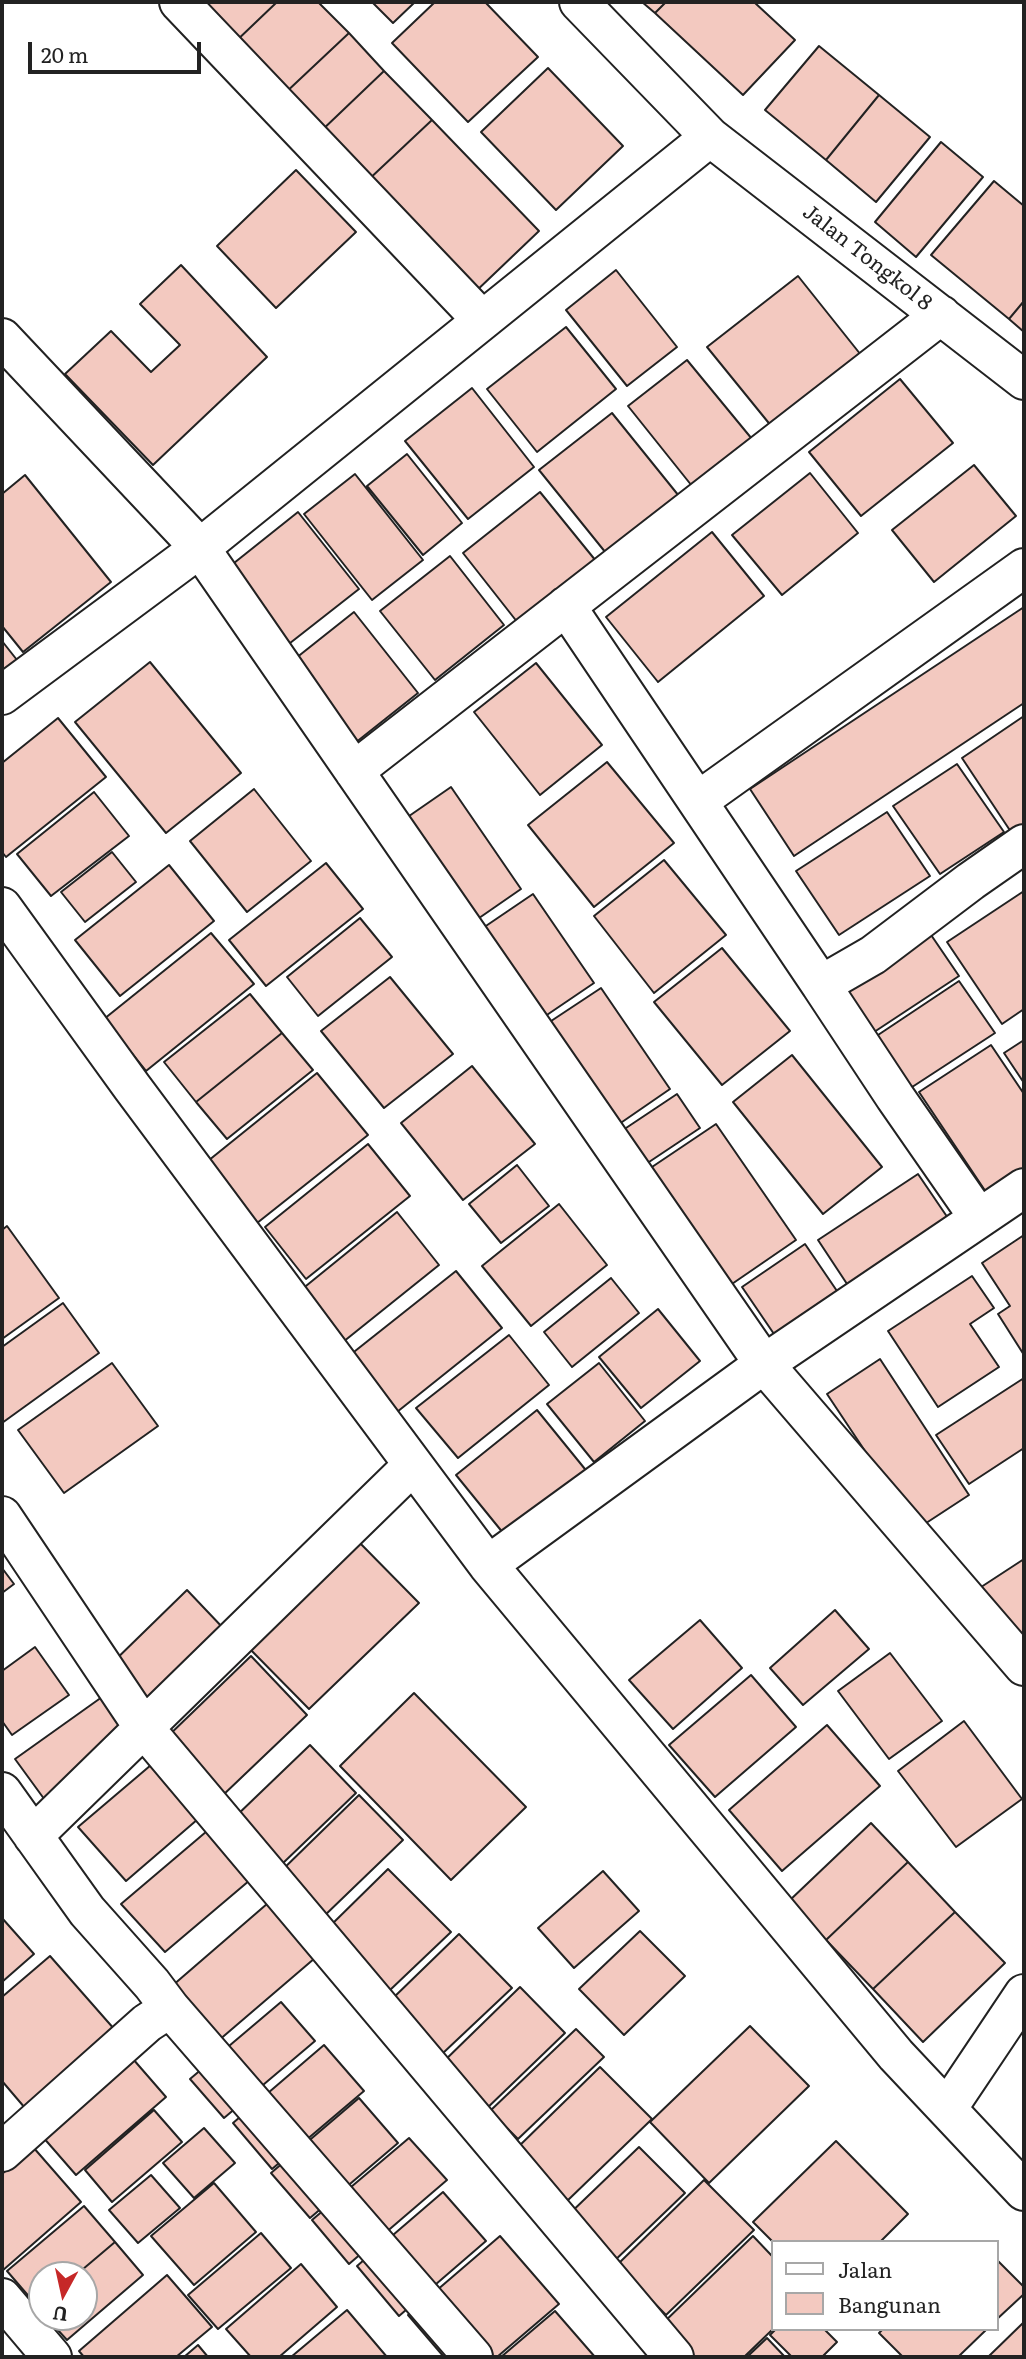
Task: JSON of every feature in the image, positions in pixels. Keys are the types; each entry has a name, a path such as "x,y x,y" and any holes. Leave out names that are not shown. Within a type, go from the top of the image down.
{"street":[{"path":"179,2 482,320"},
{"name":"Jalan Tongkol 8","path":"579,2 710,137 1024,380"},
{"path":"2,695 200,548 710,137"},
{"path":"354,771 941,315"},
{"path":"2,338 200,548 764,1364 1024,1666"},
{"path":"698,801 1024,568"},
{"path":"566,606 979,1218"},
{"path":"821,985 873,955 1024,844"},
{"path":"2,907 132,1087 488,1565 895,2055 1024,2191"},
{"path":"488,1565 764,1364 1024,1188"},
{"path":"33,1836 413,1465"},
{"path":"2,1516 144,1728 674,2357"},
{"path":"2,1792 86,1912 152,1984 473,2357"},
{"path":"947,2109 1024,1994"},
{"path":"2,2152 147,2023 170,2008"},
{"path":"2,2298 52,2357"}],"building":[{"path":"209,2 277,2 232,45 199,11"},
{"path":"277,2 318,2 349,33 282,96 232,45"},
{"path":"372,2 415,2 393,23"},
{"path":"435,2 485,2 538,57 468,122 392,43"},
{"path":"642,2 666,2 655,13"},
{"path":"666,2 754,2 795,40 743,95 655,13"},
{"path":"349,33 384,71 318,134 282,96"},
{"path":"819,46 879,95 826,160 765,110"},
{"path":"548,68 623,146 556,210 481,132"},
{"path":"384,71 432,120 365,183 318,134"},
{"path":"879,95 930,137 876,202 826,160"},
{"path":"432,120 539,231 472,295 365,183"},
{"path":"941,142 983,177 916,257 875,222"},
{"path":"296,170 356,232 276,308 217,246"},
{"path":"994,181 1024,206 1024,301 1009,319 931,255"},
{"path":"181,265 267,357 153,465 65,374 111,331 151,372 180,345 140,304"},
{"path":"616,270 677,347 627,386 566,310"},
{"path":"798,276 861,355 772,427 707,347"},
{"path":"1024,301 1024,332 1009,319"},
{"path":"566,327 616,389 537,452 487,389"},
{"path":"687,360 752,439 692,486 628,406"},
{"path":"900,379 953,443 861,516 809,452"},
{"path":"472,388 534,467 468,519 405,441"},
{"path":"612,413 683,501 610,558 539,470"},
{"path":"407,454 462,523 423,555 367,486"},
{"path":"974,465 1016,516 934,582 892,530"},
{"path":"810,473 858,533 782,595 732,535"},
{"path":"355,474 423,560 372,600 304,514"},
{"path":"25,475 111,582 23,652 2,626 2,494"},
{"path":"540,492 596,561 518,623 463,553"},
{"path":"298,512 359,589 285,647 224,571"},
{"path":"712,532 764,596 658,682 606,617"},
{"path":"450,556 504,625 435,680 380,611"},
{"path":"1024,607 1024,703 794,856 750,789"},
{"path":"354,612 418,693 350,747 286,666"},
{"path":"2,641 17,660 2,672"},
{"path":"150,662 241,773 166,833 75,722"},
{"path":"536,663 602,745 540,795 474,712"},
{"path":"1024,716 1024,832 1015,838 962,758"},
{"path":"58,718 106,777 6,857 2,852 2,763"},
{"path":"607,762 674,843 594,907 528,825"},
{"path":"957,764 1004,832 940,874 893,806"},
{"path":"451,787 521,889 469,925 399,823"},
{"path":"254,789 311,861 247,912 190,841"},
{"path":"94,792 129,836 51,896 17,854"},
{"path":"887,812 930,876 839,935 796,871"},
{"path":"112,852 136,882 85,922 61,892"},
{"path":"664,860 726,935 654,993 594,916"},
{"path":"326,863 363,909 266,986 229,940"},
{"path":"169,865 214,921 120,996 75,940"},
{"path":"1024,891 1024,1009 1002,1024 947,942"},
{"path":"533,894 594,983 538,1021 477,932"},
{"path":"360,918 392,957 318,1016 287,977"},
{"path":"927,929 959,976 862,1040 829,992"},
{"path":"211,933 254,984 146,1071 104,1019"},
{"path":"722,948 790,1031 722,1085 654,1002"},
{"path":"390,977 453,1054 384,1108 321,1031"},
{"path":"959,981 995,1033 906,1091 872,1039"},
{"path":"601,988 670,1089 609,1131 539,1029"},
{"path":"250,994 282,1033 196,1102 164,1062"},
{"path":"282,1033 313,1070 227,1139 196,1102"},
{"path":"1024,1040 1024,1083 1004,1053"},
{"path":"991,1045 1024,1094 1024,1181 992,1201 919,1092"},
{"path":"792,1055 882,1167 823,1214 733,1102"},
{"path":"472,1066 535,1144 463,1200 401,1123"},
{"path":"317,1073 368,1135 247,1231 198,1169"},
{"path":"677,1094 700,1128 640,1168 617,1134"},
{"path":"716,1124 796,1240 729,1286 649,1169"},
{"path":"368,1144 410,1196 306,1279 265,1227"},
{"path":"517,1165 549,1206 501,1243 469,1204"},
{"path":"918,1174 952,1224 851,1290 818,1240"},
{"path":"559,1204 607,1265 531,1326 482,1266"},
{"path":"397,1212 439,1265 343,1342 301,1290"},
{"path":"7,1226 59,1298 2,1339 2,1230"},
{"path":"1024,1235 1024,1355 998,1314 1010,1306 982,1263"},
{"path":"805,1244 837,1291 774,1334 742,1287"},
{"path":"456,1271 502,1328 392,1416 345,1359"},
{"path":"972,1276 994,1308 970,1324 999,1367 938,1407 888,1331"},
{"path":"611,1278 639,1313 572,1367 544,1332"},
{"path":"63,1303 99,1353 2,1423 2,1347"},
{"path":"658,1309 700,1361 641,1408 599,1357"},
{"path":"509,1335 549,1385 458,1458 416,1408"},
{"path":"880,1359 969,1495 917,1529 827,1394"},
{"path":"112,1363 158,1426 64,1493 18,1430"},
{"path":"599,1363 645,1421 594,1462 547,1404"},
{"path":"1024,1378 1024,1448 969,1484 936,1435"},
{"path":"537,1410 589,1474 508,1539 456,1475"},
{"path":"354,1537 419,1603 309,1709 244,1643"},
{"path":"1024,1559 1024,1651 975,1591"},
{"path":"2,1568 14,1584 2,1593"},
{"path":"187,1590 243,1649 162,1728 105,1670"},
{"path":"835,1610 869,1649 803,1705 770,1668"},
{"path":"700,1620 742,1668 673,1729 629,1680"},
{"path":"35,1647 69,1695 12,1735 2,1721 2,1671"},
{"path":"890,1653 942,1721 889,1759 838,1691"},
{"path":"251,1656 307,1715 221,1797 165,1739"},
{"path":"751,1675 796,1727 715,1797 669,1745"},
{"path":"414,1693 526,1807 451,1880 340,1766"},
{"path":"102,1697 137,1745 50,1807 15,1759"},
{"path":"964,1721 1022,1799 956,1847 898,1771"},
{"path":"827,1725 880,1786 782,1871 729,1810"},
{"path":"310,1745 356,1793 281,1865 234,1818"},
{"path":"151,1765 198,1819 126,1881 78,1827"},
{"path":"359,1795 403,1840 321,1919 277,1875"},
{"path":"220,1820 263,1869 165,1952 121,1904"},
{"path":"871,1823 908,1862 826,1940 789,1901"},
{"path":"908,1862 955,1912 873,1989 826,1940"},
{"path":"388,1869 451,1932 389,1991 328,1928"},
{"path":"603,1871 639,1911 574,1968 538,1928"},
{"path":"275,1897 322,1952 218,2041 172,1986"},
{"path":"955,1912 1005,1963 923,2042 873,1989"},
{"path":"2,1918 34,1954 2,1982"},
{"path":"640,1931 685,1976 624,2035 579,1989"},
{"path":"459,1934 512,1988 442,2054 390,2001"},
{"path":"50,1956 115,2030 25,2108 2,2081 2,1997"},
{"path":"520,1987 565,2033 482,2113 438,2067"},
{"path":"281,2002 315,2041 224,2118 190,2079"},
{"path":"750,2026 809,2086 709,2183 650,2122"},
{"path":"576,2029 604,2057 518,2139 490,2111"},
{"path":"324,2045 364,2091 272,2169 233,2123"},
{"path":"133,2059 166,2097 76,2175 42,2136"},
{"path":"600,2067 652,2119 566,2202 515,2150"},
{"path":"359,2098 398,2143 310,2218 271,2173"},
{"path":"154,2110 182,2142 112,2202 85,2170"},
{"path":"204,2128 235,2163 194,2198 163,2163"},
{"path":"409,2138 447,2180 349,2264 312,2220"},
{"path":"836,2141 908,2214 882,2240 771,2240 753,2222"},
{"path":"33,2147 81,2202 2,2271 2,2174"},
{"path":"639,2147 685,2193 609,2266 563,2220"},
{"path":"151,2175 180,2208 138,2243 109,2210"},
{"path":"704,2180 754,2230 666,2315 617,2265"},
{"path":"214,2183 256,2232 194,2285 151,2236"},
{"path":"443,2192 486,2241 399,2316 357,2266"},
{"path":"84,2206 115,2242 93,2261 28,2261 28,2295 7,2271"},
{"path":"261,2233 291,2268 218,2329 188,2295"},
{"path":"500,2236 559,2304 497,2357 444,2357 408,2315"},
{"path":"753,2236 771,2255 771,2331 744,2357 691,2357 660,2326"},
{"path":"115,2242 143,2275 98,2313 98,2261 93,2261"},
{"path":"998,2261 1024,2287 1024,2294 998,2318"},
{"path":"301,2264 337,2307 279,2357 251,2357 226,2329"},
{"path":"167,2275 212,2327 176,2357 84,2357 79,2351"},
{"path":"347,2310 387,2357 291,2357"},
{"path":"555,2311 595,2357 501,2357"},
{"path":"1024,2322 1024,2357 988,2357"},
{"path":"59,2331 78,2331 67,2340"},
{"path":"774,2331 826,2331 837,2342 822,2357 792,2357 770,2335"},
{"path":"985,2331 958,2357 903,2357 879,2333"},
{"path":"767,2338 785,2357 747,2357"},
{"path":"198,2345 208,2357 184,2357"}]}
